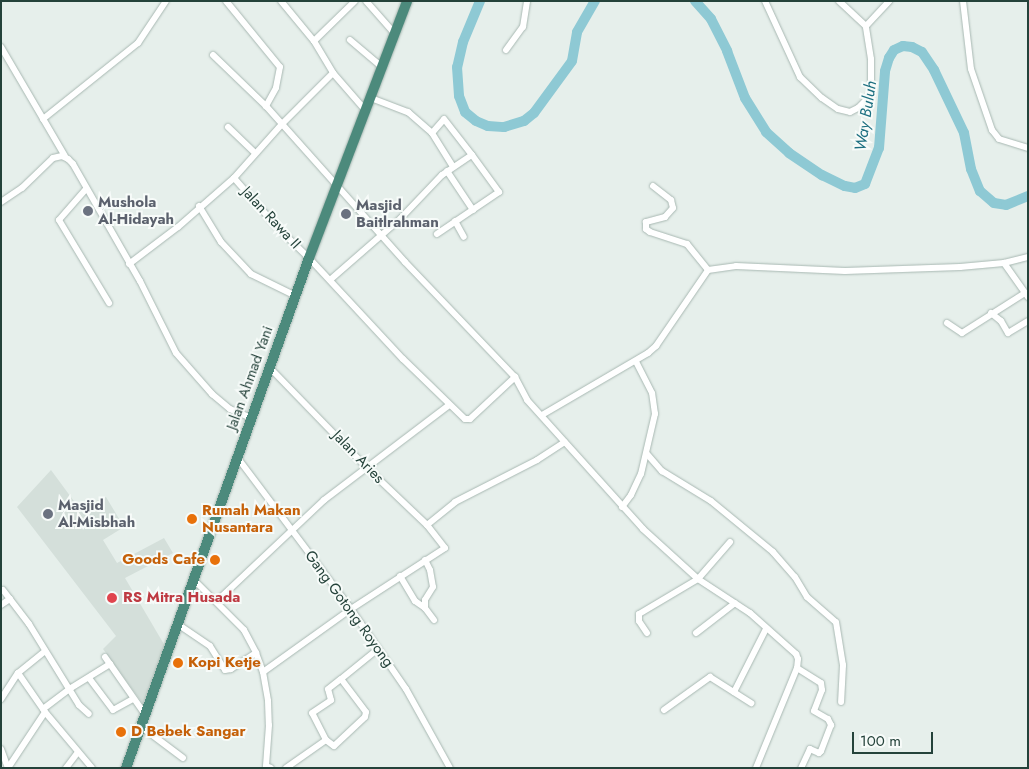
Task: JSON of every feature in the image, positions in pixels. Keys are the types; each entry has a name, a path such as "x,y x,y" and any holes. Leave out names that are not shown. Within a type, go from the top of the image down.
{"highway":[{"name":"Jalan Ahmad Yani","path":"126,768 176,623 309,258 407,1"}],"street":[{"path":"43,120 138,43 166,1"},
{"path":"226,1 280,67 276,88 266,106"},
{"path":"281,1 314,41 333,73 366,111"},
{"path":"314,41 355,1"},
{"path":"366,1 394,34"},
{"path":"506,50 523,27 527,1"},
{"path":"765,1 800,77 822,98 838,109 850,112 858,108 871,91 871,59 866,26 839,1"},
{"path":"866,26 890,1"},
{"path":"963,1 971,69 992,130 999,139 1028,148"},
{"path":"350,40 382,67"},
{"path":"1,48 65,156 73,164 129,264 170,343 183,362 212,394 230,409 251,418"},
{"path":"213,55 266,106 337,187 515,377 527,400 622,507 664,550 698,579 750,613 796,654 798,659 797,668 756,768"},
{"path":"129,264 178,227 199,206 234,178 282,124 333,73"},
{"path":"371,98 408,112 432,133 453,166"},
{"path":"432,133 444,119 499,192 437,234"},
{"path":"228,127 255,153"},
{"path":"330,280 407,212 447,171 472,154"},
{"path":"1,202 22,188 53,158 65,156"},
{"path":"447,171 473,210"},
{"name":"Jalan Rawa II","path":"234,178 277,227 309,258 403,359 465,419 470,419 515,377"},
{"path":"653,186 671,200 673,208 665,217 646,222 646,229 687,244 708,270"},
{"path":"86,189 59,220 109,303"},
{"path":"199,206 221,242 251,274 296,296"},
{"path":"455,221 464,237"},
{"path":"542,415 636,362 656,346 708,270 736,266 845,271 1004,263 1028,256"},
{"path":"947,323 962,334 990,313 1026,295 1004,263"},
{"path":"990,313 1000,321 1008,334 1028,321"},
{"path":"622,507 631,495 647,454 656,405 636,362"},
{"name":"Jalan Aries","path":"270,368 366,467 426,525 445,548 425,560"},
{"path":"217,601 291,530 366,467 449,405"},
{"path":"426,525 455,502 537,460 565,442"},
{"path":"647,454 662,471 711,500 773,552 795,576 807,597 836,622 839,631 843,665 841,702"},
{"name":"Gang Gotong Royong","path":"237,457 351,608 406,689 450,768"},
{"path":"646,632 639,621 640,614 698,579 730,542"},
{"path":"263,672 351,608 425,560 430,570 433,587 425,600 425,608"},
{"path":"400,576 414,601 425,608 434,620"},
{"path":"193,579 244,630 256,653 263,672 269,725 267,767"},
{"path":"3,590 71,688 79,705 89,714"},
{"path":"1,605 10,598"},
{"path":"696,633 735,603"},
{"path":"176,623 210,646 225,670 231,669 256,653"},
{"path":"734,692 766,629"},
{"path":"341,679 366,714 334,746 326,740 312,713 331,700 328,688 378,649"},
{"path":"3,696 18,673 45,651"},
{"path":"105,657 144,713"},
{"path":"8,768 44,710 71,688 110,664"},
{"path":"797,668 821,683 822,690 814,711 828,719 831,725 821,751 819,753 810,749 801,768"},
{"path":"18,673 44,710 92,768"},
{"path":"664,710 707,677 713,677 751,704"},
{"path":"89,678 113,710 133,699"},
{"path":"1,686 3,696"},
{"path":"140,725 182,758"},
{"path":"286,768 326,740"},
{"path":"1,749 8,768"},
{"path":"66,768 78,752"}],"shaded area":[{"name":"RS Mitra Husada","path":"51,470 79,508 106,497 124,527 103,540 117,563 164,538 173,553 125,578 165,646 143,704 103,649 116,636 17,507"}],"waterway":[{"name":"Way Buluh","path":"480,1 463,42 457,67 459,96 465,112 476,121 488,126 504,127 524,121 534,113 572,61 577,32 595,1"},
{"name":"Way Buluh","path":"695,1 711,19 727,51 745,98 766,132 789,153 822,175 845,186 855,188 865,184 879,148 885,71 894,50 903,46 912,47 922,52 934,70 964,133 971,169 980,191 994,203 1006,205 1028,196"}],"place":[{"name":"Mushola Al-Hidayah","path":"88,211"},
{"name":"Masjid Baitlrahman","path":"346,214"},
{"name":"Masjid Al-Misbhah","path":"48,514"},
{"name":"Rumah Makan Nusantara","path":"192,519"},
{"name":"Goods Cafe","path":"215,560"},
{"name":"RS Mitra Husada","path":"112,598"},
{"name":"Kopi Ketje","path":"178,663"},
{"name":"D Bebek Sangar","path":"121,732"}]}
